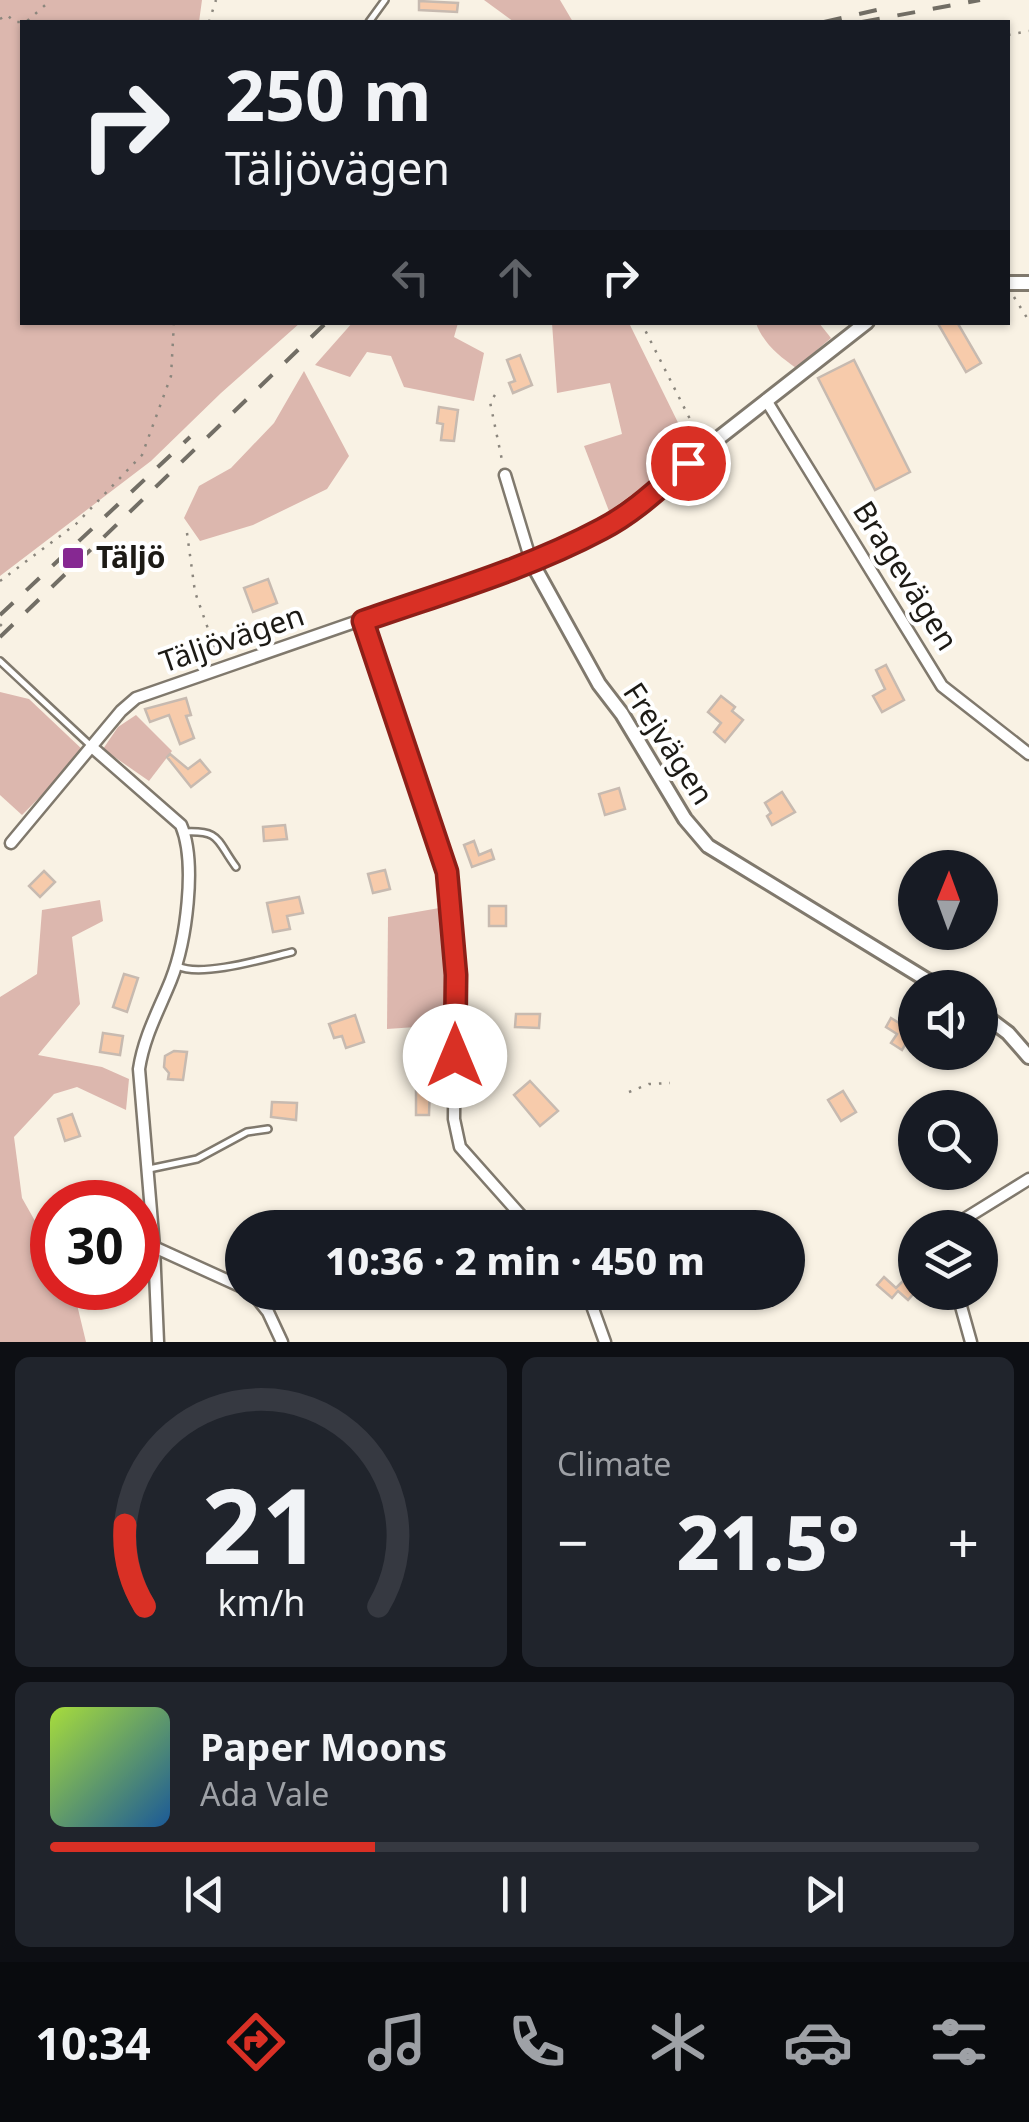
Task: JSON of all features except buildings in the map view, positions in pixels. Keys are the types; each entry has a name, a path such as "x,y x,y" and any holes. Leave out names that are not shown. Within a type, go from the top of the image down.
{"street":[{"name":"Täljövägen","path":"11,843 136,698 531,561 604,528 632,510 862,325"},
{"name":"Bragevägen","path":"766,400 942,686 1029,754"},
{"name":"Frejvägen","path":"505,475 531,561 599,684 622,714 685,820 708,846 911,970"},
{"path":"363,621 447,872 456,975 454,1118 460,1147 516,1210"},
{"path":"93,748 182,825 184,832 188,892 176,965 143,1042 139,1069 149,1180"},
{"path":"998,1026 1029,1057"},
{"path":"979,1210 1029,1179"},
{"path":"160,1250 225,1279"},
{"path":"157,1310 158,1342"},
{"path":"266,1310 282,1342"},
{"path":"593,1310 605,1342"},
{"path":"962,1310 970,1342"}],"lane":[{"path":"371,20 386,0"},
{"path":"0,661 93,748"},
{"path":"184,832 206,830 216,834 236,867"},
{"path":"176,965 185,970 292,952"},
{"path":"148,1170 197,1159 247,1132 268,1130"}],"path":[{"path":"28,20 50,0"},
{"path":"1010,288 1029,321"},
{"path":"0,580 76,524 142,455 172,376 174,325"},
{"path":"643,325 706,448"},
{"path":"496,395 490,402 505,475"},
{"path":"187,533 195,592 222,669"},
{"path":"629,1092 649,1084 670,1083"}],"shaded area":[{"path":"0,0 202,0 199,20 20,20 20,325 298,325 151,461 0,576"},
{"path":"484,0 560,0 572,20 511,20"},
{"path":"350,325 457,325 454,337 484,353 474,401 404,387 391,356 367,352 350,377 315,365"},
{"path":"552,325 630,325 692,451 609,511 584,446 622,434 610,383 557,393"},
{"path":"757,325 821,325 831,338 796,368 763,337"},
{"path":"304,371 349,456 327,489 253,525 200,541 184,518 199,486 231,468 274,423"},
{"path":"0,692 29,699 85,752 22,815 0,795"},
{"path":"136,715 172,751 149,781 103,749 118,727"},
{"path":"100,900 103,921 72,937 80,1004 38,1055 102,1067 129,1079 126,1110 77,1087 54,1094 14,1137 22,1198 30,1212 30,1310 78,1310 86,1342 0,1342 0,997 37,974 42,910"},
{"path":"445,907 445,1025 387,1029 388,917"}],"railway":[{"path":"873,20 980,0"},
{"path":"833,20 877,10"},
{"path":"0,637 324,325"},
{"path":"0,615 190,437"}],"place":[{"name":"Täljö","path":"73,558"}],"route":[{"path":"455,1056 456,975 447,872 363,621 578,541 652,497 688,463"}]}
